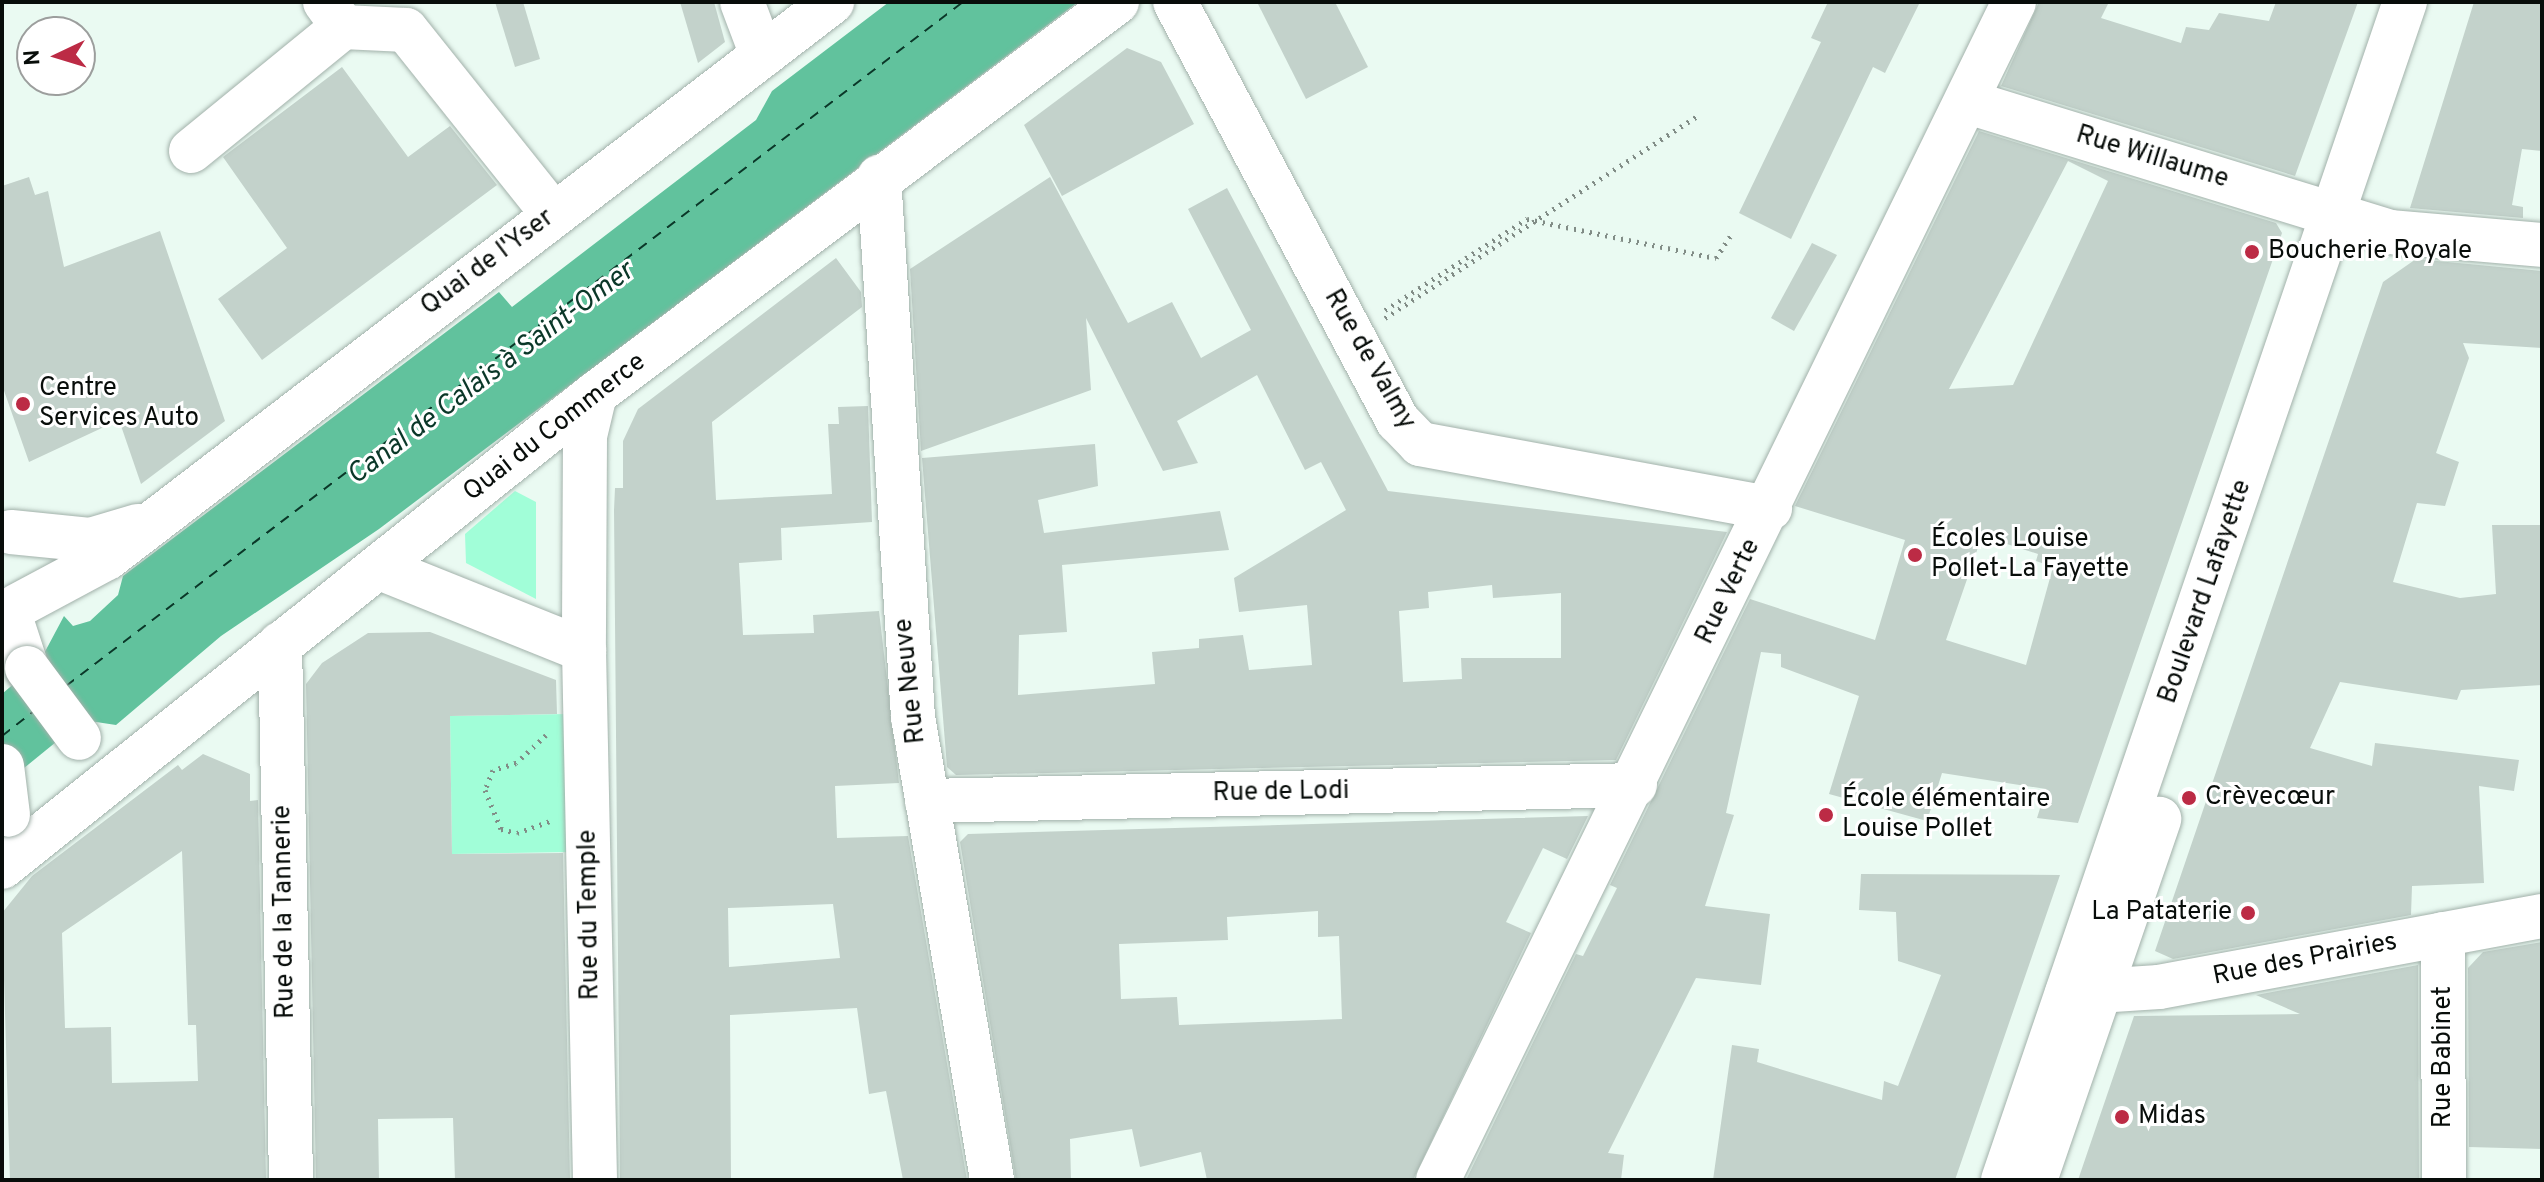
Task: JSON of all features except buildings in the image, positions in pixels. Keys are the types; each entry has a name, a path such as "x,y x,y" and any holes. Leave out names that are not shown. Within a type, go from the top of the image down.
{"street":[{"path":"742,2 762,55"},
{"name":"Quai de l'Yser","path":"10,615 95,567 144,523 832,2"},
{"name":"Quai du Commerce","path":"7,862 595,394 879,177 1117,2"},
{"name":"Rue de Valmy","path":"1175,2 1364,327 1398,421 1432,450 1770,508"},
{"name":"Rue Verte","path":"1438,1180 1635,785 2014,2"},
{"name":"Boulevard Lafayette","path":"2346,220 2405,2"},
{"name":"Boulevard Lafayette","path":"2035,1180 2084,994 2346,220 2432,2"},
{"path":"191,151 334,15 406,30 552,213"},
{"name":"Rue Willaume","path":"1968,102 2346,220 2416,236 2542,245"},
{"name":"Rue Neuve","path":"879,177 904,629 927,801 992,1180"},
{"name":"Rue du Temple","path":"595,394 585,436 584,650 595,1180"},
{"name":"Quai de l'Yser","path":"7,528 90,540 144,523"},
{"path":"7,528 26,564 10,615 27,668 79,738 117,756 166,738"},
{"path":"380,568 584,650"},
{"name":"Rue de la Tannerie","path":"280,644 291,1180"},
{"path":"2,766 8,815 7,862"},
{"name":"Rue de Lodi","path":"927,801 1635,785"},
{"name":"Rue des Prairies","path":"2084,994 2542,916"},
{"name":"Rue Babinet","path":"2443,934 2444,1180"},
{"name":"Boulevard Lafayette","path":"2003,1180 2084,994"}],"path":[{"path":"1364,327 1537,221 1700,114"},
{"path":"1364,327 1527,219 1716,258 1732,233"},
{"path":"586,723 556,722 516,763 493,770 485,790 501,829 588,821"}],"shaded area":[{"path":"515,491 536,502 536,599 466,563 465,534"},
{"path":"569,714 571,852 452,854 450,716"}],"water":[{"name":"Canal de Calais à Saint-Omer","path":"889,2 1078,2 379,529 221,636 116,725 83,720 2,786 2,694 40,661 64,616 73,626 90,621 118,595 123,576 499,292 512,307 756,120 772,91"}],"ferry route":[{"path":"66,686 963,2"},
{"path":"2,736 33,712"}],"place":[{"name":"Boucherie Royale","path":"2252,252"},
{"name":"Centre Services Auto","path":"23,404"},
{"name":"Écoles Louise Pollet-La Fayette","path":"1915,555"},
{"name":"Crèvecœur","path":"2189,798"},
{"name":"École élémentaire Louise Pollet","path":"1826,815"},
{"name":"La Pataterie","path":"2248,913"},
{"name":"Midas","path":"2122,1117"}]}
